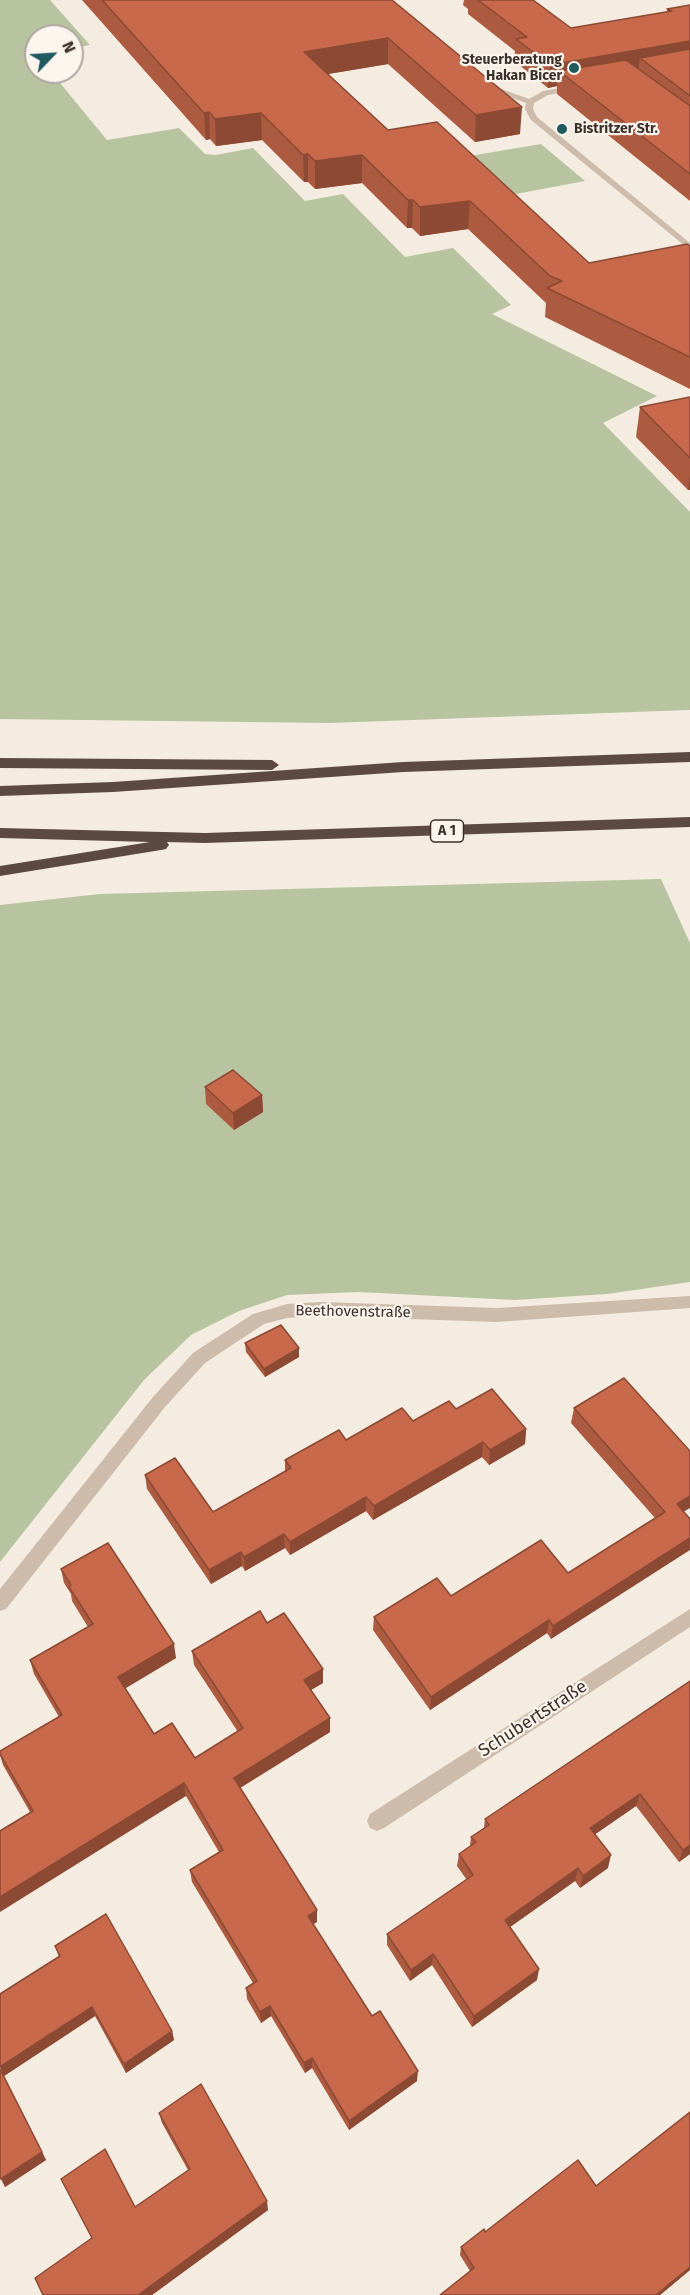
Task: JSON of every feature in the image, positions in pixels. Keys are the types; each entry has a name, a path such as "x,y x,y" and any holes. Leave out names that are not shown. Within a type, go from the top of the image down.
{"highway":[{"path":"0,791 113,787 403,767 690,757"},
{"path":"0,763 403,767"},
{"name":"A 1","path":"0,833 204,838 690,822"},
{"path":"0,871 204,838"}],"street":[{"path":"483,83 500,93 530,102 546,93 583,86"},
{"path":"530,102 529,109 534,118 690,247"},
{"name":"Beethovenstraße","path":"0,1603 159,1402 199,1358 259,1319 287,1311 321,1309 497,1315 690,1302"},
{"name":"Schubertstraße","path":"377,1821 690,1617"}],"green space":[{"path":"0,0 50,0 71,24 24,24 24,84 61,84 107,140 179,128 205,154 216,155 253,148 305,201 343,194 405,257 453,248 511,305 492,314 657,396 603,423 690,512 690,710 329,723 0,719"},
{"path":"84,38 90,45 84,46"},
{"path":"541,144 585,181 505,196 470,156"},
{"path":"661,879 690,943 690,1282 607,1294 515,1300 358,1292 287,1295 239,1311 191,1335 144,1380 0,1562 0,905 100,894"}],"building":[{"path":"102,0 392,0 522,107 476,115 388,38 304,52 388,130 437,122 589,263 687,244 690,246 690,357 547,288 562,281 550,276 470,201 420,207 413,200 408,200 362,155 315,161 308,154 303,155 261,113 215,119 209,112 204,113"},
{"path":"478,0 533,0 571,28 672,11 667,9 690,5 690,41 550,65 516,39 527,37"},
{"path":"690,49 690,96 640,58"},
{"path":"626,60 690,106 690,174 559,71"},
{"path":"690,397 690,458 640,407"},
{"path":"233,1070 262,1095 233,1113 205,1087"},
{"path":"281,1325 299,1348 264,1369 245,1343"},
{"path":"624,1378 690,1451 690,1496 677,1504 690,1519 690,1538 553,1626 549,1620 431,1697 374,1617 437,1578 451,1596 541,1540 568,1573 665,1512 574,1408"},
{"path":"492,1389 526,1429 490,1450 483,1442 374,1506 366,1497 290,1542 284,1534 244,1557 241,1552 209,1570 145,1475 175,1458 213,1512 291,1468 285,1460 339,1430 346,1440 402,1408 413,1421 449,1401 456,1409"},
{"path":"108,1543 174,1644 118,1677 154,1734 172,1723 195,1758 243,1728 192,1651 260,1611 267,1623 284,1613 323,1669 304,1680 330,1718 234,1778 317,1910 308,1916 372,2016 380,2011 418,2071 349,2121 312,2058 304,2063 270,2006 260,2012 246,1988 257,1981 190,1870 223,1850 184,1783 0,1897 0,1831 33,1811 0,1751 62,1715 30,1660 93,1624 69,1587 71,1585 61,1569"},
{"path":"690,1681 690,1845 683,1850 640,1794 590,1828 611,1855 583,1876 578,1868 505,1920 539,1969 474,2016 433,1954 411,1970 387,1934 473,1875 459,1854 476,1842 471,1837 489,1825 485,1819"},
{"path":"106,1914 172,2031 124,2064 92,2007 0,2067 0,1994 60,1956 55,1946"},
{"path":"0,2069 42,2152 1,2179 0,2177"},
{"path":"201,2084 267,2201 138,2295 43,2295 35,2278 92,2238 61,2179 105,2149 135,2207 190,2169 159,2113"},
{"path":"690,2112 690,2267 656,2295 440,2295 474,2268 461,2247 484,2229 485,2232 578,2160 596,2186"}],"place":[{"name":"Steuerberatung Hakan Bicer","path":"574,68"},
{"name":"Bistritzer Str.","path":"562,129"}]}
